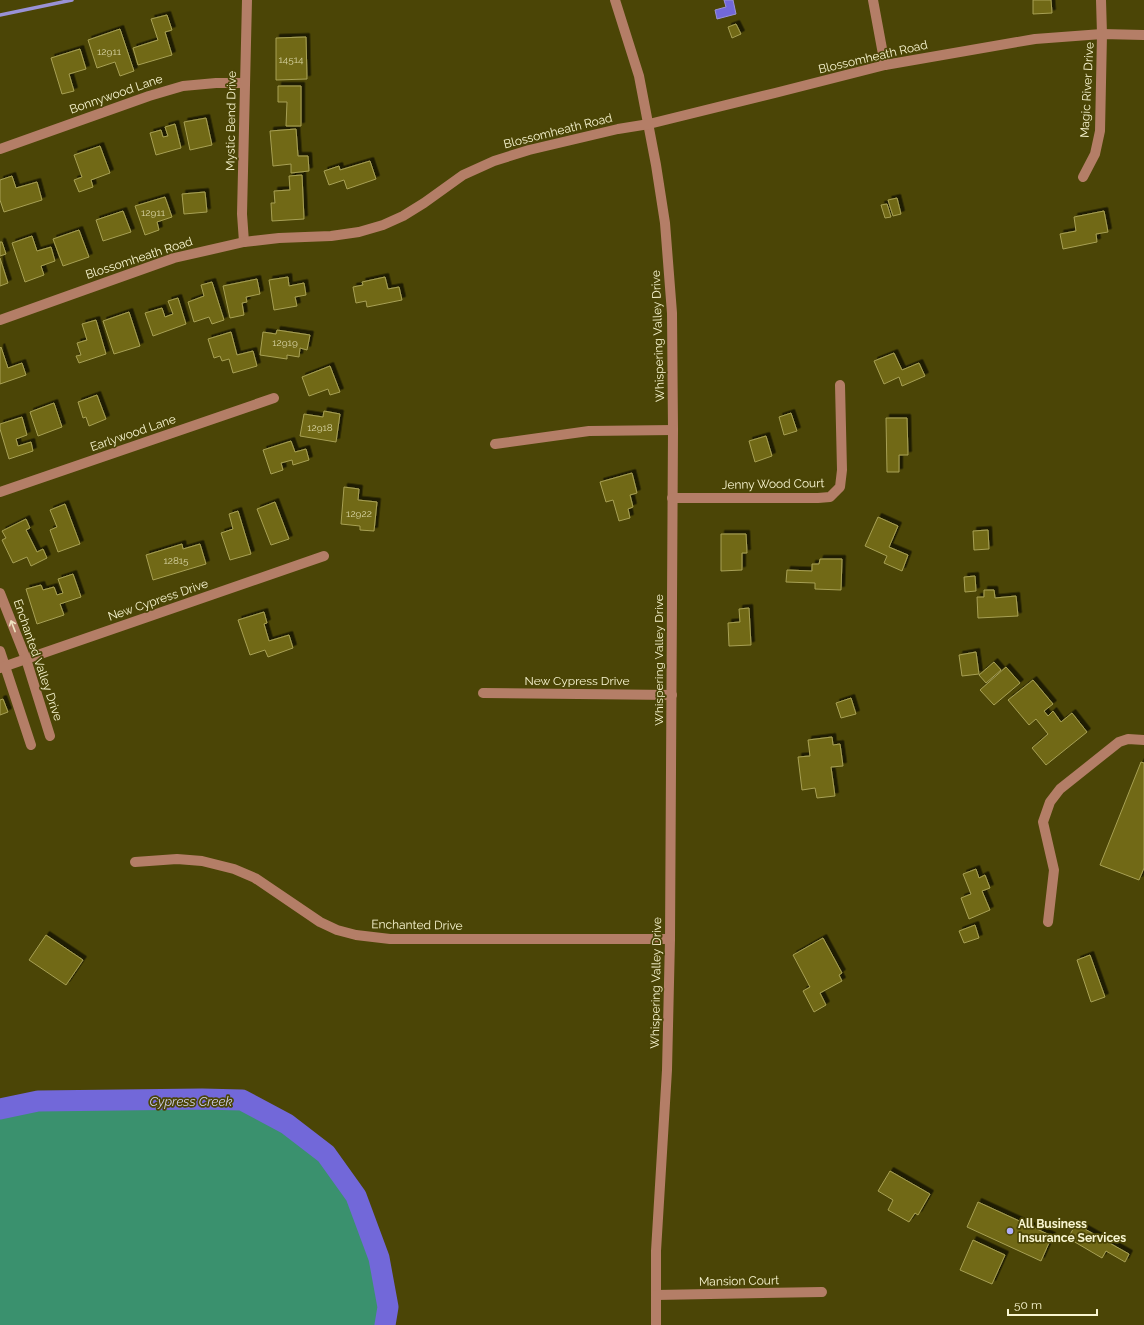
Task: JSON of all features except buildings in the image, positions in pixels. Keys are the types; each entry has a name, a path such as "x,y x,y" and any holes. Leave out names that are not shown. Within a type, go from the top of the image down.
{"street":[{"name":"Mystic Bend Drive","path":"244,242 242,214 248,0"},
{"name":"Whispering Valley Drive","path":"615,0 638,76 649,124 662,204 672,313 673,430 670,938 667,1070 656,1251 656,1325"},
{"path":"873,0 885,65"},
{"name":"Magic River Drive","path":"1083,177 1095,154 1100,131 1102,34 1101,0"},
{"name":"Blossomheath Road","path":"0,320 174,258 244,242 279,238 346,235 383,225 403,216 424,203 463,175 494,161 536,149 618,129 649,124 885,65 1035,39 1102,34 1144,35"},
{"name":"Bonnywood Lane","path":"0,148 183,86 216,83 245,83"},
{"name":"Jenny Wood Court","path":"672,498 818,498 830,496 840,487 842,470 840,385"},
{"name":"Earlywood Lane","path":"0,492 274,398"},
{"path":"495,444 589,431 673,430"},
{"name":"New Cypress Drive","path":"3,667 324,556"},
{"name":"Enchanted Valley Drive","path":"0,593 26,659 50,736"},
{"path":"0,651 3,667 31,745"},
{"name":"New Cypress Drive","path":"482,693 672,695"},
{"path":"1048,922 1054,870 1043,822 1050,802 1060,789 1119,742 1128,739 1144,740"},
{"name":"Enchanted Drive","path":"135,862 177,859 202,860 234,869 255,878 320,922 336,930 356,935 390,939 670,938"},
{"name":"Mansion Court","path":"656,1295 822,1292"}],"green space":[{"path":"242,1100 287,1124 326,1154 356,1196 379,1258 388,1307 385,1325 0,1325 0,1109 38,1101"}],"shaded area":[{"path":"724,0 733,0 736,14 717,19 715,10 726,7"}],"waterway":[{"path":"0,15 72,0"},
{"name":"Cypress Creek","path":"0,1109 38,1101 242,1100 287,1124 326,1154 356,1196 379,1258 388,1307 385,1325"}],"place":[{"name":"All Business Insurance Services","path":"1010,1231"}]}
